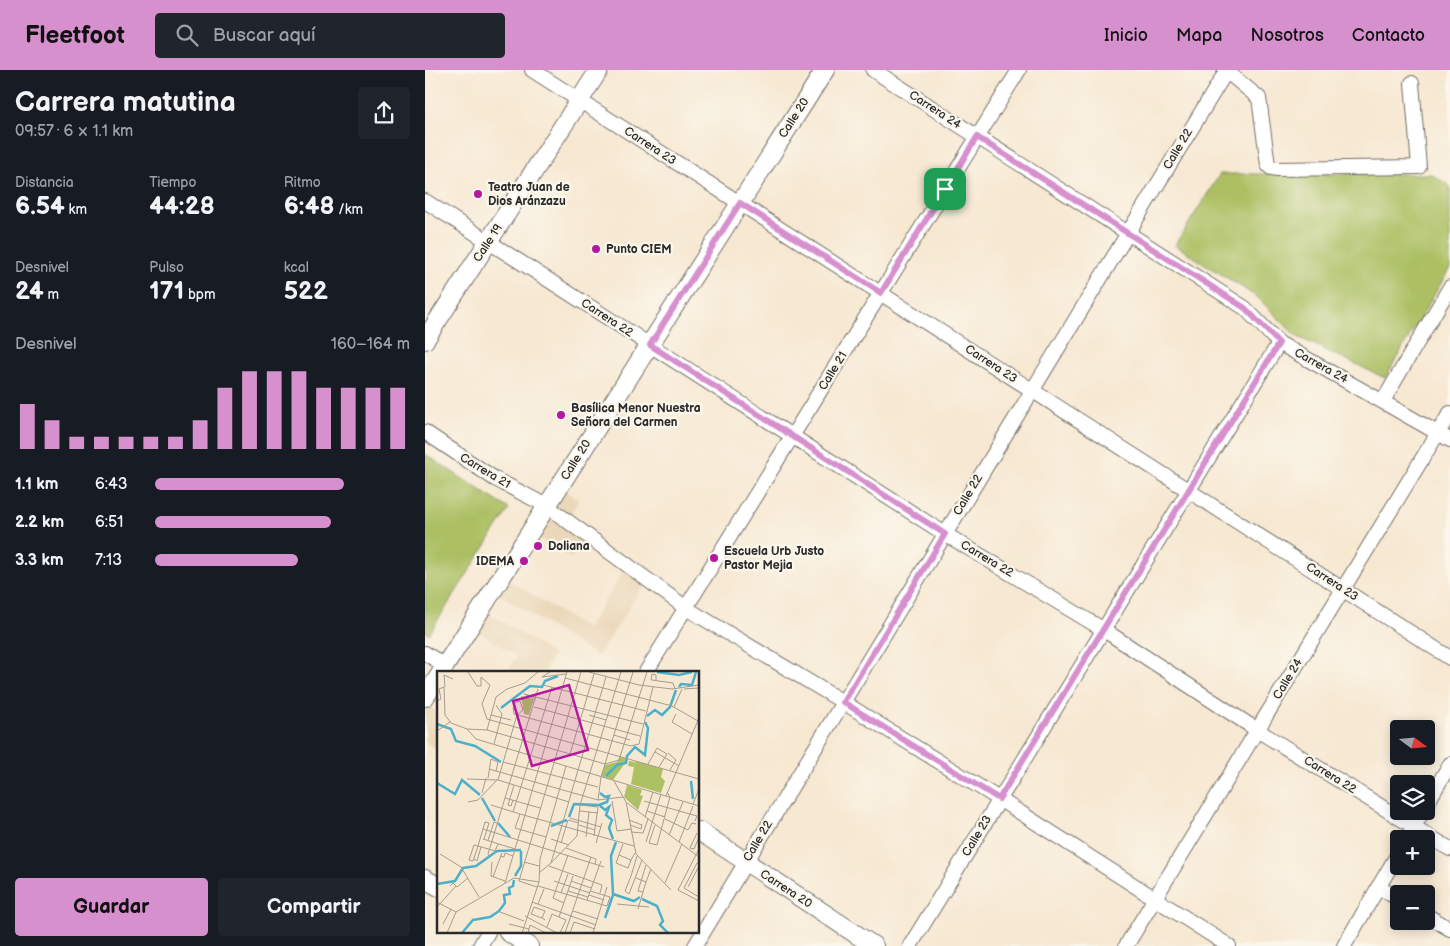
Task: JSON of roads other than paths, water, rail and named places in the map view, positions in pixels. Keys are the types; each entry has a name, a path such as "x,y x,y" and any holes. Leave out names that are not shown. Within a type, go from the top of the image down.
{"main road":[{"name":"Calle 19","path":"425,340 599,70"},
{"name":"Calle 20","path":"445,671 547,506 825,70"},
{"name":"Calle 20","path":"425,697 437,681"},
{"name":"Carrera 20","path":"700,832 874,946"},
{"path":"425,879 437,887"},
{"path":"511,934 529,946"}],"street":[{"name":"Carrera 23","path":"532,70 1450,658"},
{"name":"Carrera 24","path":"873,70 1245,308 1279,343 1450,440"},
{"name":"Calle 21","path":"647,671 1019,70"},
{"path":"1226,70 1259,98 1268,164 1271,168 1276,169 1419,167 1412,83"},
{"name":"Calle 22","path":"695,946 1226,70"},
{"name":"Carrera 22","path":"425,201 945,534 1104,630 1406,830"},
{"path":"1383,401 1450,287"},
{"name":"Calle 23","path":"910,946 1279,343"},
{"name":"Calle 24","path":"1126,946 1450,413"},
{"name":"Carrera 21","path":"425,432 495,478 547,506 686,608 843,702 999,799 1229,946"},
{"path":"425,653 445,671"},
{"path":"1435,790 1450,764"},
{"name":"Carrera 22","path":"1435,843 1450,849"},
{"path":"1347,945 1390,868"},
{"path":"1379,887 1390,894"},
{"path":"1435,920 1450,929"},
{"path":"480,946 488,934"}],"place":[{"name":"Teatro Juan de Dios Aránzazu","path":"478,194"},
{"name":"Punto CIEM","path":"596,249"},
{"name":"Basílica Menor Nuestra Señora del Carmen","path":"561,415"},
{"name":"Doliana","path":"538,546"},
{"name":"Escuela Urb Justo Pastor Mejia","path":"714,558"},
{"name":"IDEMA","path":"524,561"}]}
